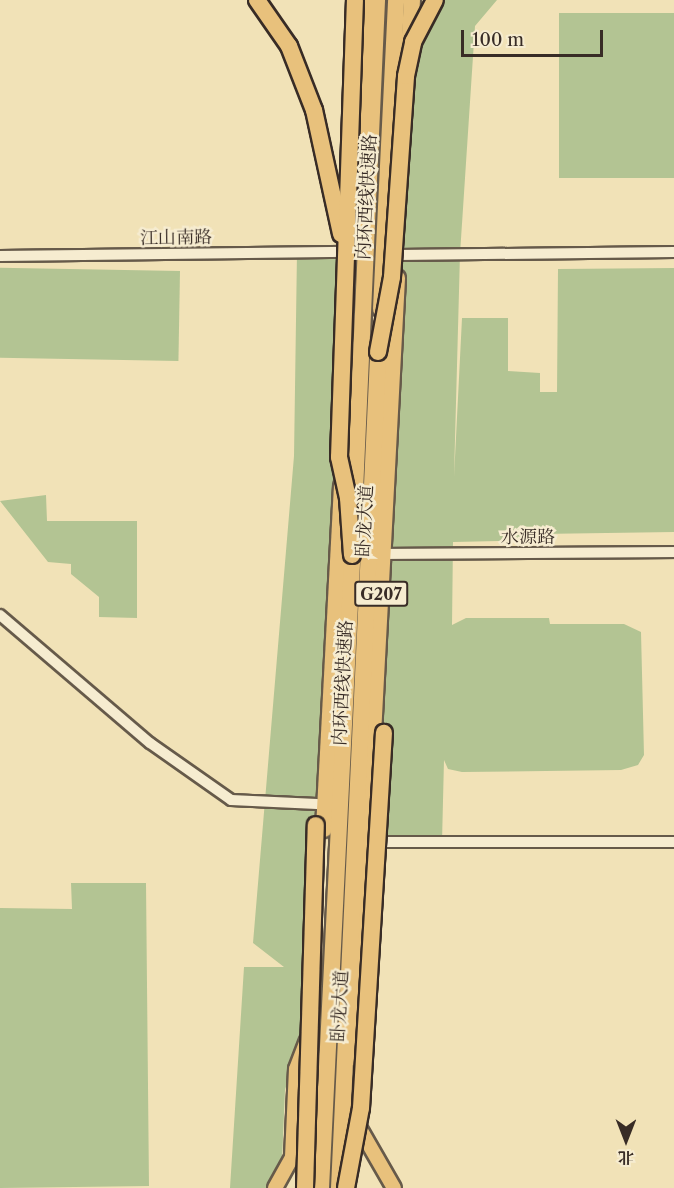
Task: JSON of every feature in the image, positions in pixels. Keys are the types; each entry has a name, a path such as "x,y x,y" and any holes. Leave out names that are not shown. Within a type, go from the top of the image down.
{"highway":[{"path":"257,0 289,45 314,110 347,270"},
{"path":"352,555 348,498 339,457 355,0"},
{"name":"卧龙大道","path":"307,1188 365,0"},
{"name":"内环西线快速路","path":"321,1188 377,0"},
{"name":"内环西线快速路","path":"339,1188 396,0"},
{"name":"卧龙大道","path":"353,1188 412,0"},
{"path":"378,352 392,276 406,76 413,42 435,0"},
{"path":"346,1188 361,1108 384,733 382,574"},
{"path":"307,1188 317,804 332,672"}],"main road":[{"path":"408,70 426,0"},
{"path":"275,1188 292,1157 296,1069 316,1017"},
{"path":"355,1120 394,1188"}],"street":[{"path":"398,255 674,252"},
{"name":"江山南路","path":"0,256 353,253"},
{"name":"水源路","path":"383,554 674,552"},
{"path":"0,615 150,743 231,800 317,804"},
{"path":"369,842 674,842"}],"green space":[{"path":"426,0 497,0 475,26 460,254 454,477 462,318 508,318 508,371 540,373 540,392 557,392 558,269 674,268 674,532 539,534 538,540 453,542 452,625 466,618 549,618 550,624 624,624 641,632 644,755 638,765 621,770 462,772 448,769 444,760 442,842 369,842 408,70"},
{"path":"559,13 674,13 674,178 559,178"},
{"path":"297,252 353,253 300,1039 285,1090 282,1161 274,1188 230,1188 244,967 284,967 253,943 294,456"},
{"path":"0,268 180,271 178,361 0,358"},
{"path":"46,495 47,521 137,521 137,618 99,617 99,597 71,574 71,564 48,562 0,501"},
{"path":"71,883 146,883 149,1186 0,1188 0,908 72,909"}]}
